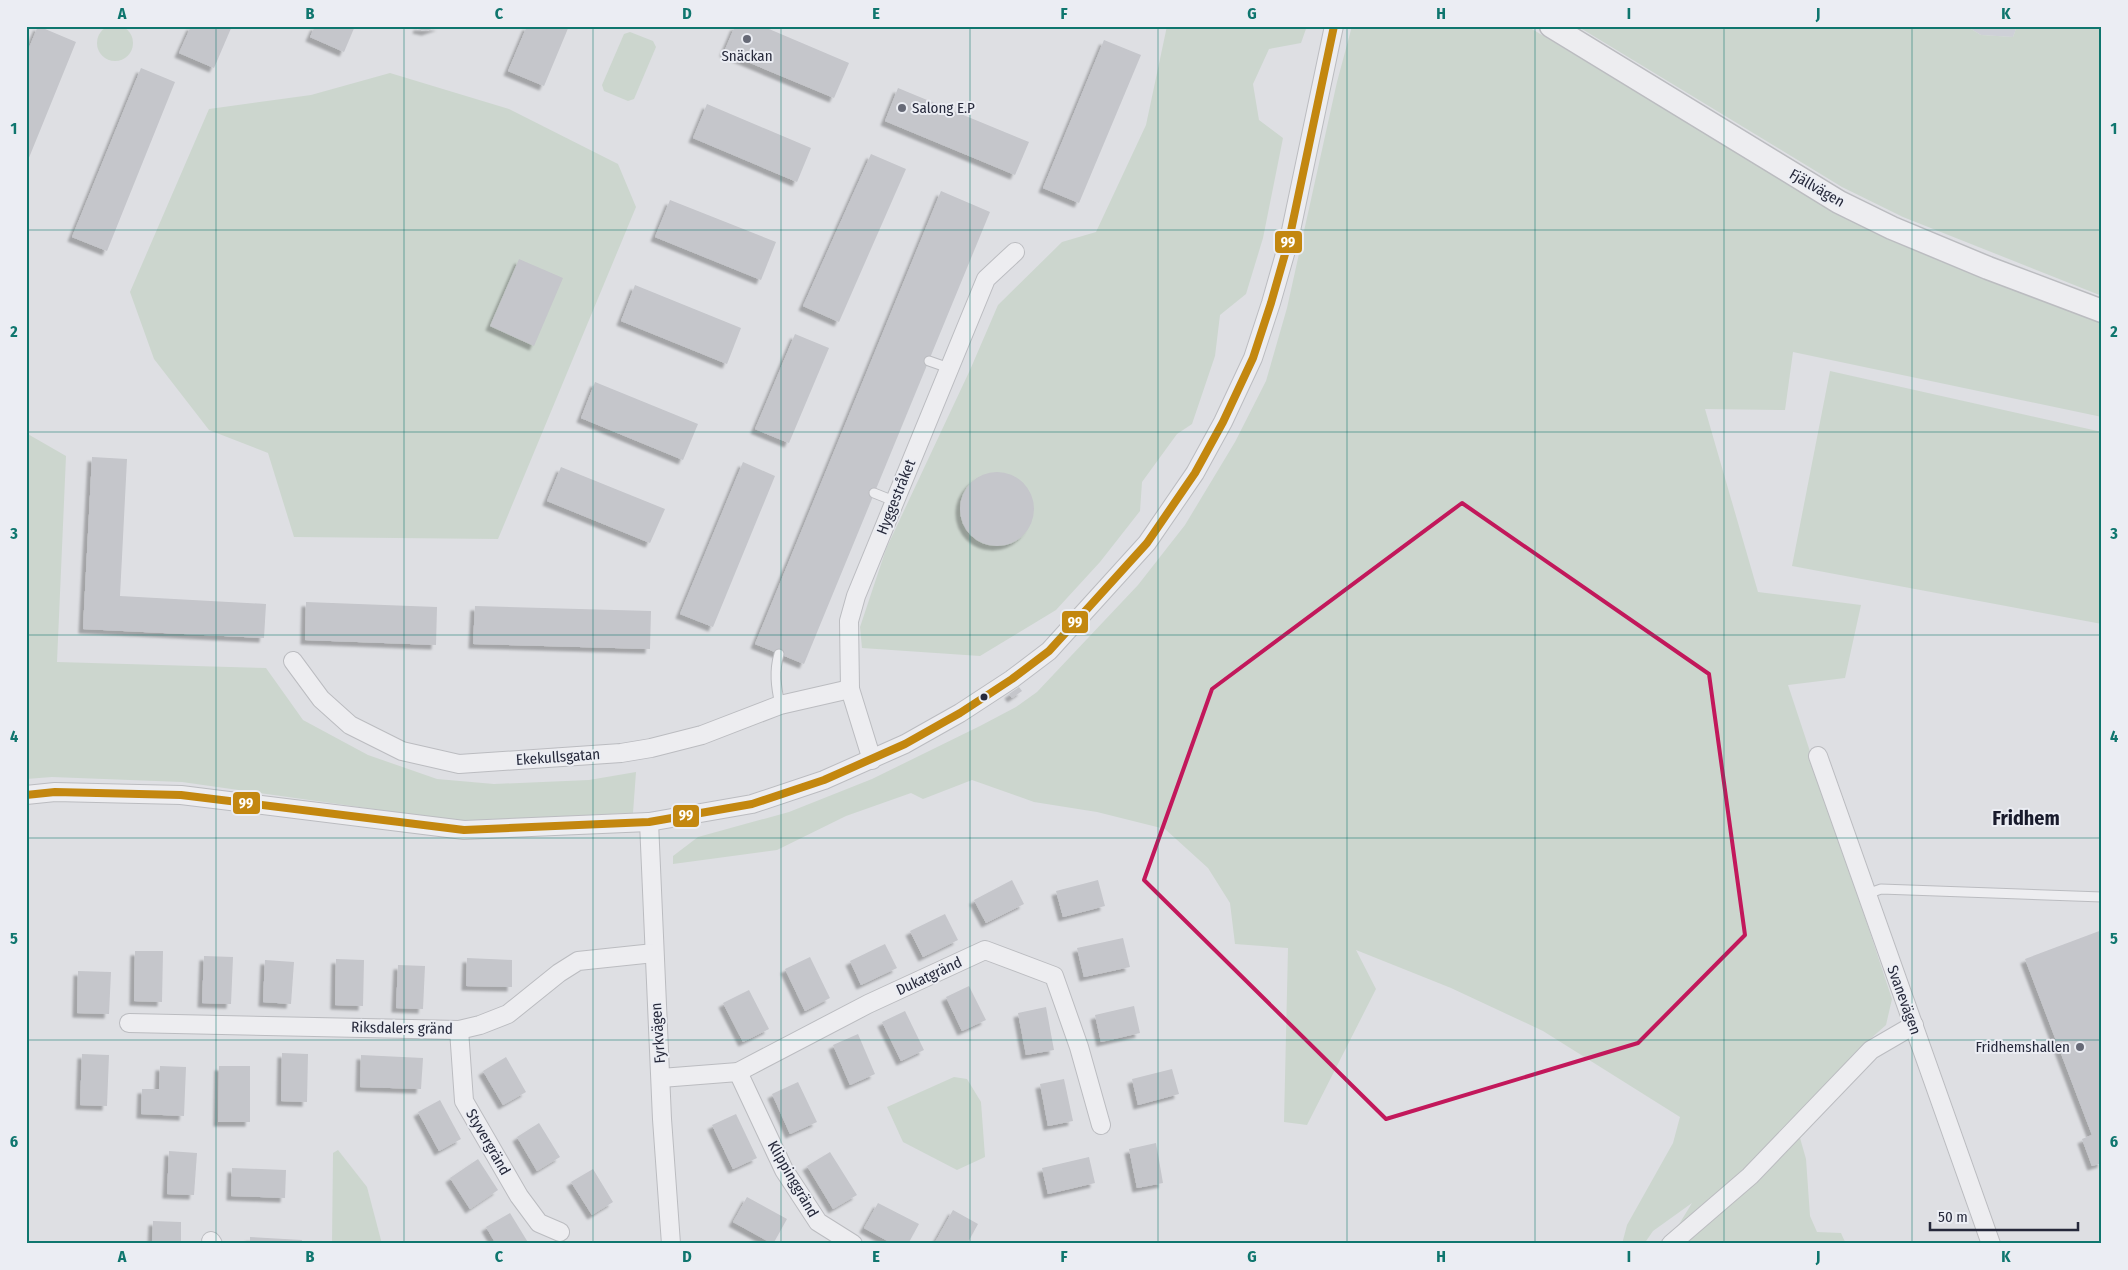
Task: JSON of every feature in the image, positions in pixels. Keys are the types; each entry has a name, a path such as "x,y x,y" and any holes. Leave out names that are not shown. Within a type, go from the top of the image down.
{"street":[{"path":"26,795 54,792 181,795 464,830 649,822 752,804 824,780 872,760 960,713 1012,679 1049,651 1148,543 1195,473 1223,422 1253,358 1289,240 1334,26"},
{"name":"Fjällvägen","path":"1551,26 1839,202 1892,228 1988,268 2102,311"},
{"name":"Hyggestråket","path":"872,760 850,688 849,622 863,578 986,279 1015,252"},
{"name":"Ekekullsgatan","path":"293,661 321,698 350,725 402,751 460,764 621,753 651,748 702,735 780,705 850,688"},
{"name":"Svanevägen","path":"1818,756 1991,1244"},
{"name":"Fyrkvägen","path":"649,822 662,1118 671,1244"},
{"name":"Dukatgränd","path":"661,1078 738,1072 868,1004 985,950 1054,976 1079,1048 1100,1125"},
{"name":"Riksdalers gränd","path":"129,1023 459,1030 480,1025 508,1014 559,972 578,961 654,953"},
{"path":"1672,1244 1750,1176 1871,1050 1914,1025"},
{"name":"Styvergränd","path":"459,1030 464,1101 519,1196 539,1223 560,1232"},
{"name":"Klippinggränd","path":"738,1072 784,1170 818,1222 853,1244"}],"lane":[{"path":"929,361 949,368"},
{"path":"874,493 894,501"},
{"path":"779,654 775,668 780,705"},
{"path":"1867,894 1881,889 2102,897"}],"highlighted area":[{"path":"1462,503 1709,674 1745,935 1638,1043 1386,1119 1144,880 1212,689"}],"shaded area":[{"path":"115,25 122,26 128,30 132,36 132,50 128,56 122,60 115,61 108,60 102,56 98,50 97,43 98,36 102,30 108,26"},
{"path":"1167,26 1307,26 1301,43 1269,49 1253,84 1259,120 1283,138 1263,238 1246,294 1220,315 1215,356 1192,424 1177,434 1142,482 1140,511 1100,562 1056,610 980,656 862,648 860,627 886,549 970,370 998,305 1062,242 1096,232 1146,125"},
{"path":"1352,26 1527,26 1829,209 1888,239 2102,323 2102,417 1793,352 1785,410 1705,409 1758,592 1861,605 1845,678 1788,685 1892,999 1886,1025 1868,1041 1882,1050 1800,1138 1806,1159 1810,1216 1817,1232 1841,1233 1846,1244 1667,1244 1692,1203 1653,1231 1644,1244 1622,1244 1627,1225 1673,1143 1680,1117 1543,1031 1451,988 1356,950 1376,989 1307,1125 1284,1122 1288,948 1235,944 1230,903 1208,868 1165,829 1097,812 1034,802 972,780 923,799 911,793 846,816 777,850 673,864 673,856 698,837 789,812 872,779 1016,707 1037,692 1138,585 1185,525 1235,442 1266,381 1287,308 1337,82"},
{"path":"1577,26 1966,26 1981,35 2013,37 2017,26 2102,26 2102,296 1903,217 1842,187"},
{"path":"1966,26 2017,26 2013,37 1981,35"},
{"path":"630,32 653,41 656,47 634,99 628,101 604,91 602,85 624,34"},
{"path":"390,73 509,109 618,164 636,207 498,539 294,537 268,453 209,430 154,359 130,292 209,109 311,95"},
{"path":"1830,371 2102,432 2102,624 1792,566"},
{"path":"26,433 66,456 57,662 266,668 303,720 368,755 437,779 494,784 589,780 636,772 633,813 459,821 182,782 52,777 26,779"},
{"path":"954,1077 967,1079 981,1102 985,1157 957,1170 903,1142 887,1107"},
{"path":"338,1150 367,1187 382,1244 332,1244 333,1153"}],"building":[{"path":"38,26 76,42 26,165 26,55"},
{"path":"191,26 232,26 214,68 179,53"},
{"path":"315,26 355,26 344,52 310,37"},
{"path":"418,26 441,26 426,31 417,29"},
{"path":"527,26 569,26 544,86 508,71"},
{"path":"735,26 762,26 849,63 834,98 724,52"},
{"path":"1104,40 1141,55 1079,203 1043,188"},
{"path":"141,68 175,82 107,251 72,237"},
{"path":"898,88 1029,142 1015,175 885,121"},
{"path":"707,104 811,148 797,182 693,138"},
{"path":"871,154 906,169 839,322 803,306"},
{"path":"941,191 990,212 804,664 755,644"},
{"path":"670,200 776,242 761,280 655,237"},
{"path":"519,259 563,278 534,346 490,326"},
{"path":"635,285 741,328 727,364 621,321"},
{"path":"795,334 829,348 789,443 755,429"},
{"path":"595,382 698,424 683,460 581,418"},
{"path":"92,457 127,459 120,596 266,604 264,638 83,629"},
{"path":"743,462 775,476 713,627 680,614"},
{"path":"561,467 665,509 650,543 547,501"},
{"path":"990,472 1004,472 1018,478 1028,488 1034,502 1034,516 1028,530 1018,540 1004,546 990,546 976,540 966,530 960,516 960,502 966,488 976,478"},
{"path":"306,602 437,607 436,645 305,640"},
{"path":"475,606 651,611 650,649 473,644"},
{"path":"1019,687 1022,691 1012,698 1009,694"},
{"path":"1012,880 1024,904 986,923 974,900"},
{"path":"1098,880 1105,906 1063,917 1056,891"},
{"path":"945,914 958,940 923,957 910,931"},
{"name":"Fridhemshallen","path":"2102,930 2102,1163 2092,1166 2082,1139 2092,1135 2025,959"},
{"path":"1123,938 1130,967 1084,977 1077,948"},
{"path":"885,944 897,968 861,985 850,961"},
{"path":"135,951 163,951 162,1002 134,1001"},
{"path":"204,956 233,957 231,1004 202,1003"},
{"path":"810,957 830,998 805,1011 785,969"},
{"path":"467,958 512,960 512,987 466,986"},
{"path":"336,959 364,960 363,1006 335,1005"},
{"path":"265,960 294,962 291,1004 263,1002"},
{"path":"398,965 425,966 423,1009 396,1008"},
{"path":"78,971 111,972 109,1014 77,1013"},
{"path":"969,986 986,1020 962,1031 946,997"},
{"path":"749,990 769,1029 743,1042 723,1003"},
{"path":"1134,1006 1140,1033 1101,1042 1095,1015"},
{"path":"1046,1007 1054,1050 1026,1055 1018,1013"},
{"path":"905,1011 924,1050 901,1061 882,1022"},
{"path":"858,1034 875,1074 850,1085 833,1045"},
{"path":"282,1053 308,1054 307,1102 281,1101"},
{"path":"82,1054 109,1055 107,1106 80,1105"},
{"path":"361,1055 423,1058 421,1089 360,1087"},
{"path":"506,1057 526,1092 503,1105 483,1071"},
{"path":"160,1066 186,1067 184,1116 141,1114 142,1089 159,1089"},
{"path":"219,1066 250,1066 250,1122 218,1122"},
{"path":"1172,1069 1179,1094 1138,1105 1132,1079"},
{"path":"1064,1079 1073,1121 1048,1126 1040,1084"},
{"path":"798,1082 817,1122 790,1134 772,1094"},
{"path":"440,1100 461,1139 439,1151 418,1112"},
{"path":"736,1114 757,1158 733,1169 712,1125"},
{"path":"539,1123 560,1157 537,1171 517,1137"},
{"path":"1156,1143 1163,1183 1137,1188 1129,1149"},
{"path":"169,1151 197,1153 194,1195 167,1194"},
{"path":"830,1152 857,1195 833,1209 807,1166"},
{"path":"1089,1157 1095,1183 1048,1194 1042,1168"},
{"path":"478,1159 498,1190 470,1209 450,1178"},
{"path":"232,1168 286,1170 285,1198 231,1196"},
{"path":"593,1169 613,1202 592,1215 571,1182"},
{"path":"747,1197 787,1219 773,1244 733,1222"},
{"path":"878,1203 919,1224 908,1244 893,1244 864,1228"},
{"path":"953,1210 978,1224 967,1244 934,1244"},
{"path":"510,1213 529,1244 496,1244 486,1227"},
{"path":"153,1221 181,1222 181,1244 152,1244"},
{"path":"250,1237 302,1240 302,1244 250,1244"}],"transit line":[{"name":"99","path":"26,795 55,792 181,795 464,830 649,822 752,804 824,780 905,744 960,713 1012,679 1049,651 1147,543 1195,473 1223,422 1253,358 1289,240 1334,26"}],"place":[{"name":"Snäckan","path":"747,39"},
{"name":"Salong E.P","path":"902,108"},
{"name":"Fridhemshallen","path":"2080,1047"}],"district":[{"name":"Fridhem","path":"2026,818"}]}
